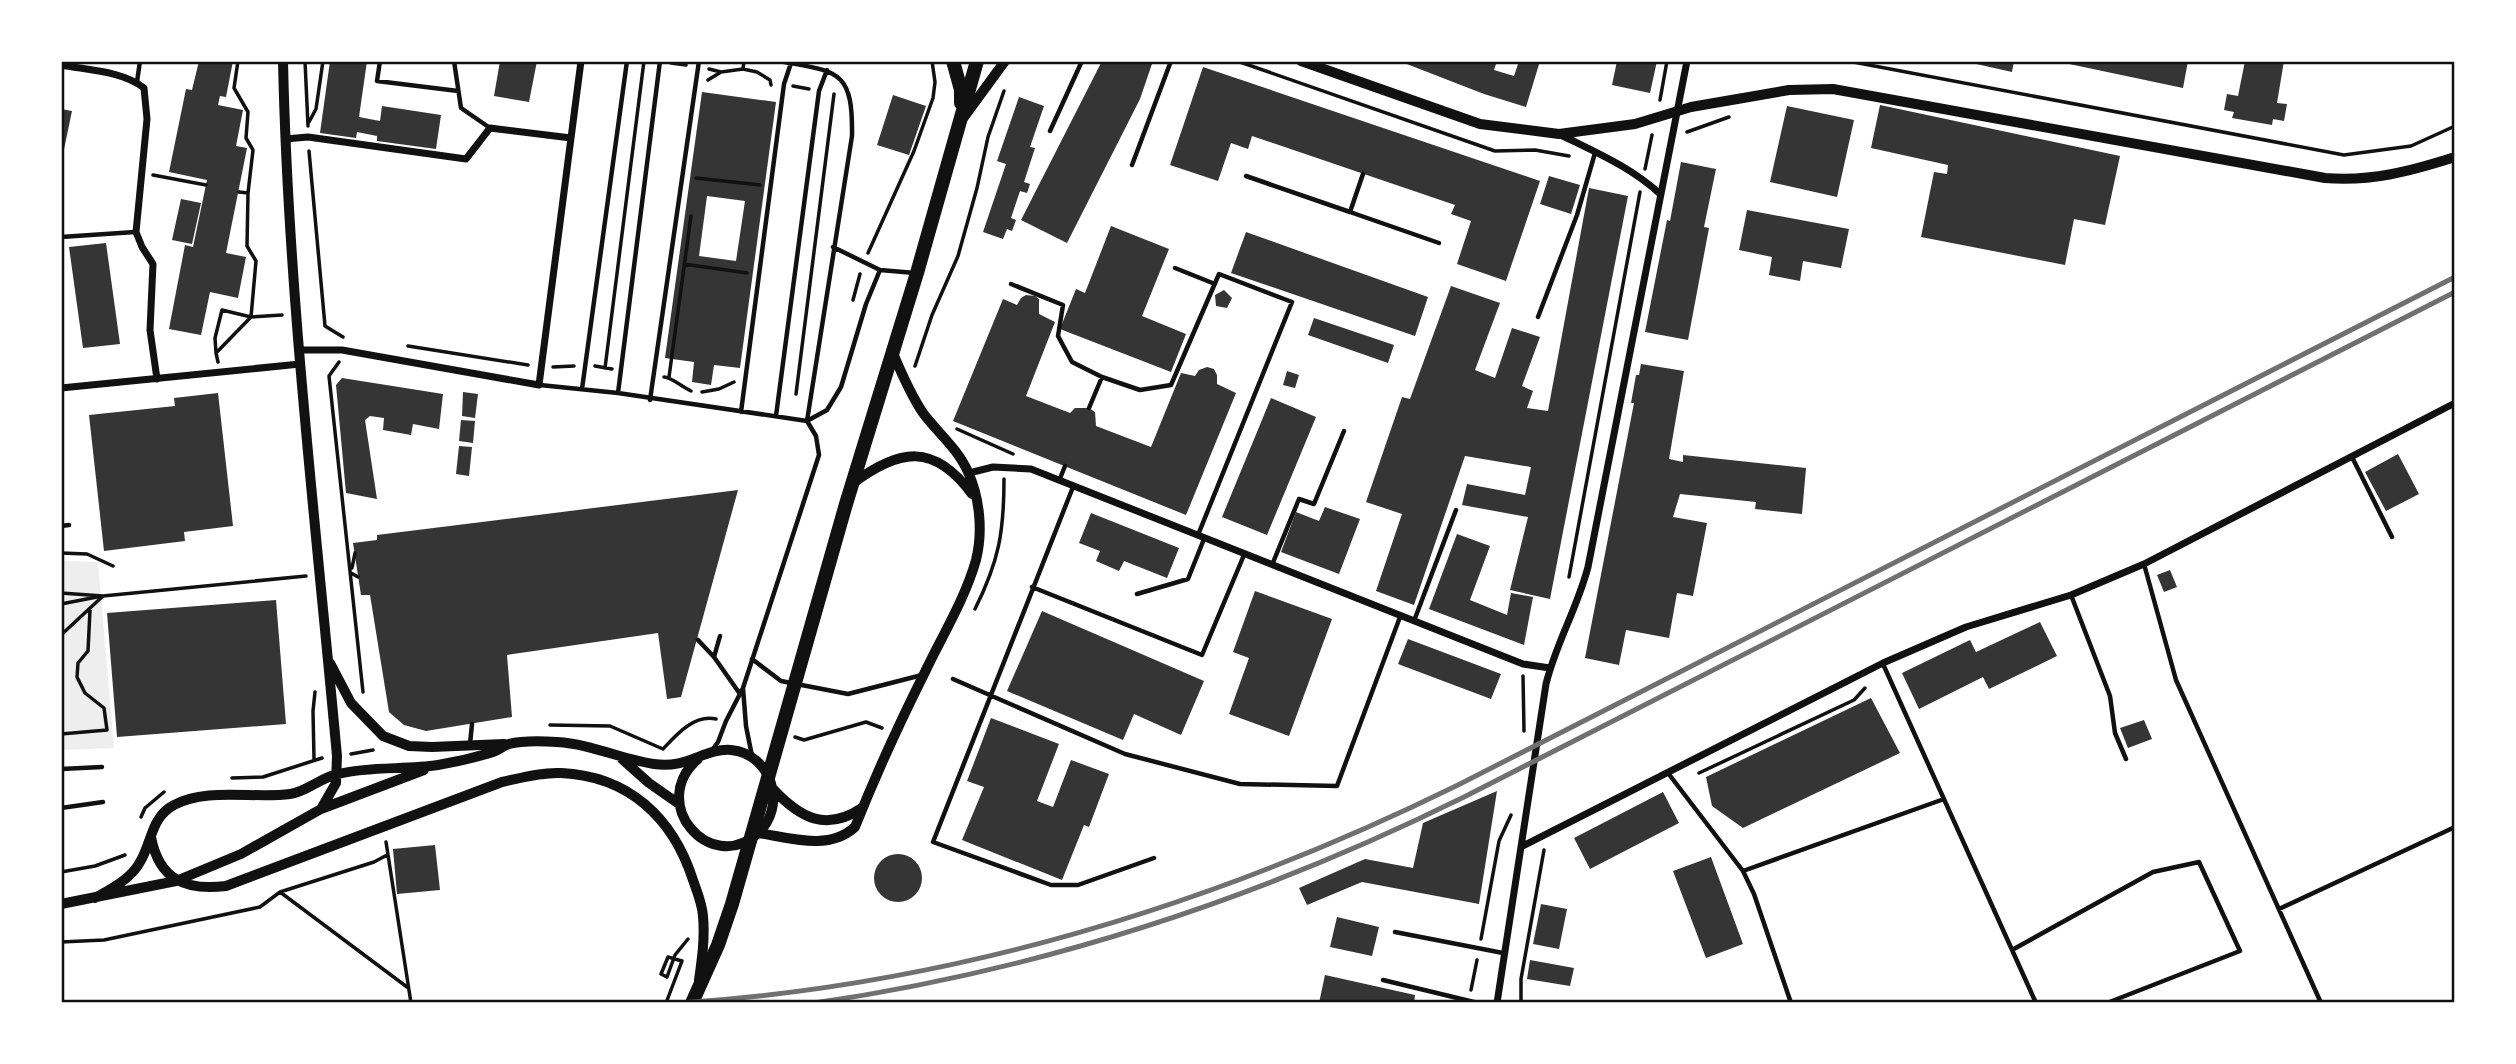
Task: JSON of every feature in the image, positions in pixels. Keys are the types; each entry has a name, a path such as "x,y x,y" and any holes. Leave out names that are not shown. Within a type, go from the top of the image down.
{"main road":[{"path":"953,61 961,90 961,122"},
{"path":"695,996 732,904 846,504 917,273 977,61"}],"street":[{"path":"283,61 296,314 337,756 335,783 321,809"},
{"path":"299,350 342,350 539,385 581,61"},
{"path":"961,122 1005,61"},
{"path":"1301,61 1480,124 1559,134 1635,124 1678,111 1789,90 1833,89 2325,178 2358,180 2386,177 2455,157"},
{"path":"1497,1003 1543,701 1550,668 1577,606 1588,568 1687,61"},
{"path":"61,65 137,82 144,88 147,102 136,232 153,264 150,330 157,379"},
{"path":"285,139 308,137 466,159 490,128 570,138"},
{"path":"1559,134 1643,178 1660,194"},
{"path":"758,833 811,842 835,839 846,835 855,827 975,561 980,537 976,499 969,473 957,452 923,413 908,388 892,351"},
{"path":"61,388 300,364"},
{"path":"1523,846 1883,663 1966,627 2071,595 2144,564 2455,403"},
{"path":"852,484 883,464 914,457 928,457 950,468 976,499"},
{"path":"969,473 993,467 1031,469 1400,617 1523,664 1550,668"},
{"path":"327,657 351,703 383,736 409,746 540,741 577,743 620,757 668,765 732,750 752,757 768,774 773,789 772,813 758,833 745,842 730,845 706,841 690,828 681,814 679,804 682,779 698,759"},
{"path":"95,898 132,873 141,862 150,835 161,815 183,800 291,794 337,774 437,765 471,758 510,744"},
{"path":"620,757 649,783 679,804"},
{"path":"61,904 176,881 242,854 321,809 437,765"},
{"path":"150,835 158,861 176,881 195,887 226,886 502,782 559,773 582,775 625,790 641,800 665,823 678,843 701,901 703,917 704,947 695,996"},
{"path":"773,789 796,811 808,818 834,821 849,817 863,807"}],"lane":[{"path":"95,72 97,61"},
{"path":"137,82 140,61"},
{"path":"380,61 377,80 458,91"},
{"path":"454,61 461,108 490,128"},
{"path":"582,389 627,61"},
{"path":"618,393 660,61"},
{"path":"650,400 699,61"},
{"path":"710,753 719,742 726,721 743,688 819,454 816,436 807,421 852,136 852,106 849,92 842,80 827,70 779,61"},
{"path":"1050,131 1082,61"},
{"path":"1132,165 1171,61"},
{"path":"741,412 784,84 791,64"},
{"path":"776,416 820,91 827,70"},
{"path":"1538,317 1577,215 1595,152"},
{"path":"1350,212 1363,174"},
{"path":"1246,176 1439,243"},
{"path":"61,237 136,232"},
{"path":"833,247 880,270 917,273"},
{"path":"1175,268 1215,284"},
{"path":"539,385 618,393 650,400 807,421 827,410 841,387 866,303 880,270"},
{"path":"1011,284 1063,305 1058,336 1072,362 1102,377 1140,390 1171,385 1219,274 1292,302 1201,538 1188,579 1137,594"},
{"path":"1089,408 1102,377"},
{"path":"1272,566 1300,499 1314,504 1344,431"},
{"path":"2352,456 2392,537"},
{"path":"1059,481 1065,466"},
{"path":"1073,487 933,842 1051,885 1078,885 1154,859"},
{"path":"1414,622 1456,510"},
{"path":"61,526 69,525"},
{"path":"1032,587 1202,655 1244,555"},
{"path":"2144,564 2176,680 2321,1003"},
{"path":"2071,595 2110,696 2115,733 2126,759"},
{"path":"953,680 1125,754 1240,785 1337,786 1400,617"},
{"path":"714,657 720,636"},
{"path":"698,640 714,657 740,694"},
{"path":"752,659 781,681 848,694 923,675"},
{"path":"1883,663 2036,1003"},
{"path":"743,688 752,757"},
{"path":"470,745 472,724"},
{"path":"61,769 102,767"},
{"path":"1668,772 1742,871 1754,894 1791,1003"},
{"path":"1742,871 1944,799"},
{"path":"61,808 103,803"},
{"path":"2279,909 2455,827"},
{"path":"2012,950 2153,872 2199,862 2240,951 2107,1003"},
{"path":"1395,932 1503,953"},
{"path":"1383,980 1478,1003"}],"path":[{"path":"216,353 251,317 256,261 247,246 248,194 253,150 246,138 248,112 234,88 238,61"},
{"path":"305,61 308,137 324,326 344,336 340,362 330,376 363,690"},
{"path":"308,124 316,109 323,61"},
{"path":"605,368 644,61"},
{"path":"707,92 709,79 721,72 743,69 744,61"},
{"path":"850,310 863,263 914,151 933,98 935,82 932,61"},
{"path":"1848,61 2344,155 2411,146 2455,126"},
{"path":"913,377 917,355 958,256 988,137 1005,86"},
{"path":"796,394 834,94 810,89"},
{"path":"1660,102 1680,97"},
{"path":"697,166 696,178 760,185"},
{"path":"142,173 206,185"},
{"path":"1569,578 1641,190"},
{"path":"239,192 248,194"},
{"path":"669,377 691,215"},
{"path":"684,264 747,273"},
{"path":"219,373 215,338 222,310 251,317 296,314"},
{"path":"397,345 543,368 586,365 622,370"},
{"path":"654,376 669,377 677,385 694,392 719,389 735,381 744,384"},
{"path":"780,391 812,395"},
{"path":"956,429 1024,457"},
{"path":"1011,452 1031,469"},
{"path":"61,552 87,554 113,566"},
{"path":"351,573 355,553"},
{"path":"351,573 356,566"},
{"path":"351,573 358,578"},
{"path":"61,604 103,596 321,575"},
{"path":"61,593 103,596"},
{"path":"61,635 103,596"},
{"path":"61,734 107,730 104,708 85,693 76,677 78,663 88,651 90,610"},
{"path":"1523,664 1524,736"},
{"path":"373,750 376,770"},
{"path":"1469,1001 1499,841 1513,805"},
{"path":"386,842 411,1003"},
{"path":"1521,1003 1521,979 1545,847"},
{"path":"61,942 104,940 260,907 280,892 388,855"},
{"path":"280,892 409,989"},
{"path":"666,1003 682,961 668,957 661,974 667,977 675,955 692,935"}],"shaded area":[{"path":"61,561 98,562 114,748 61,750"}],"building":[{"path":"199,61 233,61 226,97 220,96 218,105 243,110 236,146 247,148 226,253 246,257 238,298 210,292 201,335 169,329 185,245 193,247 207,180 169,172 186,89 192,90"},
{"path":"330,61 367,61 359,117 380,121 382,106 441,115 436,149 377,141 377,136 357,132 356,138 320,133"},
{"path":"500,61 537,61 529,102 494,96"},
{"path":"1105,61 1131,64 1132,61 1153,61 1140,99 1067,243 1021,220 1101,63"},
{"path":"1399,61 1497,61 1494,70 1514,76 1519,61 1540,61 1526,107"},
{"path":"1617,61 1657,61 1650,93 1612,85"},
{"path":"1963,61 2014,61 2012,72"},
{"path":"2055,61 2188,61 2183,88"},
{"path":"2245,61 2284,61 2277,103 2287,104 2284,121 2273,119 2272,125 2232,118 2234,112 2224,110 2227,94 2238,96"},
{"path":"1203,67 1540,181 1506,281 1457,264 1471,221 1451,214 1455,205 1252,136 1248,149 1231,143 1218,181 1170,165"},
{"path":"702,92 776,102 740,368 714,365 711,385 692,382 694,362 665,358","holes":["707,196 745,201 736,261 699,256"]},
{"path":"893,95 926,106 909,155 877,145"},
{"path":"1019,97 1044,106 1030,147 1035,148 1024,182 1030,184 1027,193 1020,191 1011,218 1016,220 1012,231 1007,229 1003,239 983,232 1006,164 997,161"},
{"path":"1880,105 2120,156 2105,225 2074,219 2065,265 1921,237 1934,172 1947,174 1948,165 1871,148"},
{"path":"1787,106 1854,120 1837,197 1770,182"},
{"path":"61,109 72,111 62,159 61,159"},
{"path":"1681,162 1716,169 1704,227 1709,228 1688,340 1645,332"},
{"path":"1549,176 1580,185 1571,214 1540,204"},
{"path":"1589,188 1628,196 1550,599 1510,590 1528,517 1462,505 1467,484 1525,495 1531,467 1465,456 1414,605 1376,591 1402,514 1366,502 1402,397 1410,399 1451,286 1500,303 1475,370 1495,378 1512,328 1540,337 1522,386 1533,391 1527,408 1548,411"},
{"path":"181,199 201,203 192,244 172,240"},
{"path":"1747,210 1849,229 1841,268 1803,261 1800,281 1769,275 1772,257 1739,250"},
{"path":"1111,226 1169,249 1142,316 1186,334 1171,372 1060,329 1076,289 1085,293"},
{"path":"1246,232 1428,297 1415,336 1231,273"},
{"path":"106,243 120,344 83,348 69,247"},
{"path":"1224,290 1232,298 1227,308 1216,306 1215,295"},
{"path":"1026,295 1039,299 1039,314 1055,322 1026,396 1070,413 1075,408 1089,408 1095,412 1096,426 1151,447 1181,373 1195,376 1199,370 1207,367 1214,369 1217,384 1236,393 1186,515 953,421 1003,299 1017,305"},
{"path":"1314,318 1394,345 1388,363 1308,335"},
{"path":"1641,364 1684,371 1669,459 1683,462 1683,455 1806,468 1802,514 1755,509 1756,502 1680,494 1673,517 1707,523 1693,596 1677,593 1669,638 1626,630 1619,665 1585,658 1634,403 1631,403 1636,375 1639,375"},
{"path":"1287,371 1299,375 1295,388 1283,385"},
{"path":"342,378 443,394 439,429 413,424 411,435 383,430 384,418 370,416 365,420 377,499 346,493 336,385"},
{"path":"463,392 478,394 475,418 462,416"},
{"path":"218,393 233,526 184,532 185,541 104,551 89,415 175,406 174,398"},
{"path":"1271,398 1316,417 1267,535 1222,517"},
{"path":"461,420 475,421 473,443 459,441"},
{"path":"459,446 472,447 469,476 456,474"},
{"path":"2398,454 2419,494 2386,511 2365,472"},
{"path":"738,490 681,697 667,699 658,633 507,655 512,717 426,731 404,725 389,712 370,595 361,595 353,543 377,540 377,535"},
{"path":"1325,507 1360,519 1339,574 1281,552 1296,512 1319,521"},
{"path":"1091,513 1179,548 1167,578 1124,561 1119,571 1096,561 1100,551 1079,543"},
{"path":"1457,534 1490,546 1470,600 1507,615 1511,593 1533,597 1524,645 1429,609"},
{"path":"2170,570 2177,587 2164,592 2157,575"},
{"path":"1255,591 1332,619 1289,736 1229,714 1249,658 1233,652"},
{"path":"276,600 286,724 117,737 107,613"},
{"path":"1042,611 1204,681 1181,735 1134,714 1123,740 1007,691"},
{"path":"2040,622 2057,656 1989,689 1983,677 1919,709 1902,673 1970,640 1976,652"},
{"path":"1408,639 1501,674 1491,699 1398,664"},
{"path":"1871,698 1900,753 1743,828 1712,806 1706,777"},
{"path":"991,718 1059,744 1037,801 1053,807 1071,760 1109,774 1089,827 1084,825 1062,880 962,840 984,787 967,781"},
{"path":"2144,720 2152,739 2128,748 2120,728"},
{"path":"1497,791 1479,904 1362,882 1307,905 1299,888 1365,859 1413,868 1423,823"},
{"path":"1663,792 1679,823 1590,869 1574,838"},
{"path":"435,845 440,890 397,894 393,849"},
{"path":"898,854 907,855 915,861 921,869 921,887 915,895 907,901 898,902 889,901 881,895 875,887 874,878 875,869 881,861 889,855"},
{"path":"1711,857 1743,944 1706,958 1673,871"},
{"path":"1541,904 1567,909 1559,949 1533,944"},
{"path":"1337,917 1379,927 1372,956 1330,947"},
{"path":"1530,960 1574,968 1570,986 1527,979"},
{"path":"1325,975 1415,995 1414,1003 1319,1003"}],"railway":[{"path":"680,1003 782,993 882,978 981,958 1176,902 1272,867 1366,828 1458,785 2455,277"},
{"path":"814,1003 899,989 1066,950 1147,926 1308,868 1464,797 2455,292"}]}
